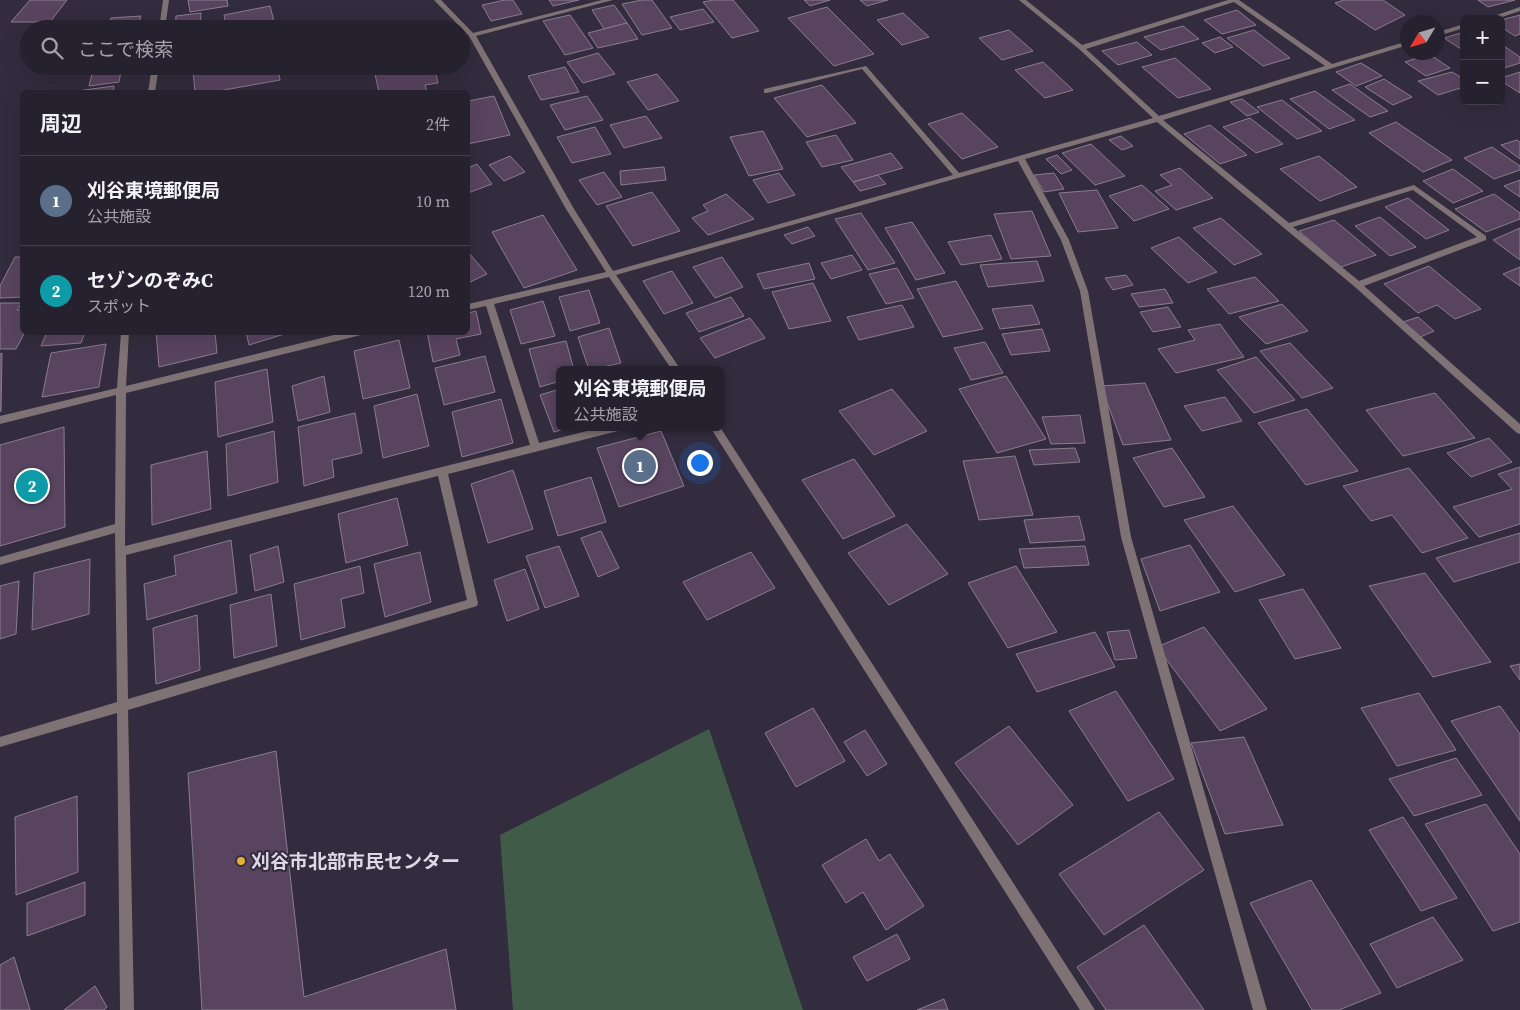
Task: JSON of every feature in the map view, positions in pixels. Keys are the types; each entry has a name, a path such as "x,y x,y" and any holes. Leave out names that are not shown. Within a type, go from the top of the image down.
{"street":[{"path":"163,20 166,0"},
{"path":"436,0 457,20"},
{"path":"610,0 472,35 570,209 673,366"},
{"path":"1022,0 1081,48 1158,119 1358,285 1520,430"},
{"path":"1081,48 1235,0 1330,66"},
{"path":"1501,15 1520,9"},
{"path":"1445,32 1460,27"},
{"path":"470,307 611,274 1158,119 1400,45"},
{"path":"767,91 864,67 958,176"},
{"path":"152,90 155,75"},
{"path":"1020,157 1065,240 1084,291 1126,537 1260,1010"},
{"path":"1288,226 1414,187 1482,238 1358,285"},
{"path":"489,302 535,447"},
{"path":"125,335 121,390 120,552 127,1010"},
{"path":"0,420 340,335"},
{"path":"120,552 601,431"},
{"path":"718,431 1088,1010"},
{"path":"0,742 474,603 442,471"},
{"path":"0,561 120,527"}],"green space":[{"path":"709,729 803,1010 513,1010 500,835"}],"building":[{"path":"30,0 67,0 52,20 20,20 20,22 11,22"},
{"path":"188,0 227,0 228,6 190,12"},
{"path":"513,0 522,14 491,21 482,5"},
{"path":"549,0 579,0 553,6"},
{"path":"652,0 672,28 642,35 622,4"},
{"path":"733,0 759,31 732,38 703,2"},
{"path":"804,0 830,0 810,6"},
{"path":"860,0 888,0 867,6"},
{"path":"1344,0 1383,0 1405,15 1400,15 1400,18 1375,30 1335,3"},
{"path":"1478,0 1515,0 1488,7"},
{"path":"614,5 627,23 604,29 592,10"},
{"path":"270,6 274,20 225,20 224,15"},
{"path":"827,7 874,54 834,66 788,18"},
{"path":"703,9 714,22 680,30 670,17"},
{"path":"1237,10 1256,25 1222,34 1204,20"},
{"path":"201,13 201,20 176,20 176,16"},
{"path":"903,13 929,37 902,45 877,20"},
{"path":"570,15 593,48 565,55 543,21"},
{"path":"1520,15 1520,34 1515,36 1505,30 1505,19"},
{"path":"141,16 140,20 110,20 111,18"},
{"path":"627,23 638,39 598,48 588,33"},
{"path":"1183,26 1199,39 1161,50 1144,37"},
{"path":"1009,30 1033,51 1002,60 979,38"},
{"path":"1254,30 1290,58 1263,66 1227,38"},
{"path":"1460,33 1460,48 1445,39"},
{"path":"1220,37 1233,47 1215,53 1202,43"},
{"path":"1137,42 1152,55 1118,65 1102,51"},
{"path":"1505,47 1520,57 1520,63 1505,68"},
{"path":"598,53 615,74 583,83 567,62"},
{"path":"1175,58 1211,89 1178,98 1142,67"},
{"path":"1411,60 1438,60 1450,68 1426,76 1405,62"},
{"path":"1043,62 1073,90 1045,98 1015,70"},
{"path":"1361,63 1382,76 1356,86 1336,72"},
{"path":"565,67 579,92 541,100 528,76"},
{"path":"1452,72 1460,77 1460,88 1438,95 1418,81"},
{"path":"1520,72 1520,93 1505,84 1505,77"},
{"path":"657,74 679,101 648,110 627,82"},
{"path":"92,75 120,75 119,82 89,86"},
{"path":"193,75 279,75 280,80 224,90 195,90"},
{"path":"375,75 436,75 438,83 425,85 426,90 379,90"},
{"path":"1384,79 1412,97 1393,105 1365,87"},
{"path":"1350,84 1388,111 1370,117 1332,90"},
{"path":"822,85 856,123 807,137 774,98"},
{"path":"114,86 113,90 84,90"},
{"path":"1315,91 1355,120 1329,129 1290,99"},
{"path":"494,96 510,135 470,144 470,101"},
{"path":"587,96 603,120 565,130 550,105"},
{"path":"1242,99 1259,112 1247,116 1230,102"},
{"path":"1282,100 1322,131 1297,139 1257,107"},
{"path":"962,113 998,147 962,159 928,124"},
{"path":"646,116 662,138 624,148 610,125"},
{"path":"1250,118 1283,144 1256,153 1223,127"},
{"path":"1396,122 1452,160 1423,172 1369,133"},
{"path":"1210,125 1247,155 1220,164 1184,134"},
{"path":"595,127 611,154 572,163 557,137"},
{"path":"763,131 783,169 749,176 730,137"},
{"path":"836,135 853,160 822,167 806,142"},
{"path":"1121,136 1133,146 1122,150 1109,140"},
{"path":"1517,140 1520,142 1520,159 1501,145"},
{"path":"1091,144 1125,176 1095,185 1062,153"},
{"path":"1492,147 1520,166 1520,170 1494,179 1464,158"},
{"path":"891,153 903,168 853,182 841,167"},
{"path":"1057,155 1072,170 1061,174 1046,159"},
{"path":"510,156 525,172 504,181 489,165"},
{"path":"1319,156 1357,187 1320,201 1280,169"},
{"path":"477,164 492,184 470,192 470,167"},
{"path":"664,167 666,180 621,185 620,171"},
{"path":"1180,168 1213,198 1176,210 1155,191 1172,185 1160,175"},
{"path":"1453,169 1483,191 1453,203 1423,181"},
{"path":"604,172 622,197 597,205 579,180"},
{"path":"779,173 795,195 768,203 753,180"},
{"path":"1054,173 1064,189 1044,192 1034,175"},
{"path":"878,175 886,184 860,191 853,182"},
{"path":"1520,180 1520,197 1504,186"},
{"path":"1142,185 1169,209 1134,221 1109,196"},
{"path":"1097,190 1118,228 1078,232 1059,193"},
{"path":"652,192 680,231 633,246 606,206"},
{"path":"726,194 754,219 708,235 692,218 708,211 703,205"},
{"path":"1494,194 1520,213 1520,219 1486,232 1455,209"},
{"path":"1408,198 1449,230 1426,239 1385,207"},
{"path":"1032,211 1051,256 1011,259 994,214"},
{"path":"861,213 895,263 868,270 835,219"},
{"path":"543,215 577,270 524,288 492,232"},
{"path":"1380,217 1416,247 1390,256 1355,226"},
{"path":"1221,218 1262,254 1234,265 1193,228"},
{"path":"1334,220 1376,255 1341,267 1299,231"},
{"path":"912,222 945,273 916,280 885,228"},
{"path":"808,227 815,236 792,244 784,235"},
{"path":"1520,228 1520,260 1493,240"},
{"path":"991,235 1002,259 961,265 948,242"},
{"path":"1179,237 1217,272 1188,283 1151,248"},
{"path":"470,254 487,274 470,282"},
{"path":"852,255 862,270 831,279 821,263"},
{"path":"15,257 20,257 20,297 0,298 0,286"},
{"path":"722,257 743,287 715,298 693,267"},
{"path":"1037,261 1044,281 988,287 980,265"},
{"path":"809,263 815,279 764,289 757,274"},
{"path":"1429,266 1481,309 1455,319 1437,305 1418,313 1384,284"},
{"path":"1520,267 1520,286 1503,274"},
{"path":"897,268 914,298 886,304 869,274"},
{"path":"672,271 693,303 664,314 643,281"},
{"path":"1126,275 1133,285 1113,290 1105,278"},
{"path":"1255,277 1279,301 1229,314 1207,289"},
{"path":"956,281 983,329 943,337 917,289"},
{"path":"813,283 831,321 789,329 772,292"},
{"path":"1165,289 1173,303 1139,307 1131,294"},
{"path":"589,290 600,323 570,331 559,297"},
{"path":"731,297 744,316 699,332 686,313"},
{"path":"543,301 555,336 521,344 510,310"},
{"path":"0,303 20,303 17,310 20,310 20,335 23,335 16,349 0,349"},
{"path":"1282,304 1308,331 1266,344 1239,317"},
{"path":"902,305 914,327 859,340 847,317"},
{"path":"1032,305 1040,324 1000,329 992,309"},
{"path":"1168,307 1181,327 1153,332 1140,312"},
{"path":"476,311 481,334 456,339 460,355 433,362 428,335 470,335 470,312"},
{"path":"1418,317 1434,331 1418,338 1400,323"},
{"path":"750,318 765,338 715,358 700,338"},
{"path":"1220,324 1244,357 1176,373 1158,349 1195,340 1188,330"},
{"path":"609,328 621,363 607,366 588,366 578,337"},
{"path":"1042,329 1050,351 1011,355 1002,334"},
{"path":"46,335 84,335 81,343 41,346"},
{"path":"156,335 215,335 217,353 159,367"},
{"path":"247,335 281,335 249,345"},
{"path":"399,340 410,388 363,399 354,351"},
{"path":"566,341 573,366 556,366 556,382 540,387 529,349"},
{"path":"985,342 1003,373 971,380 954,348"},
{"path":"1290,343 1333,388 1302,398 1260,351"},
{"path":"106,344 99,387 42,397 51,353"},
{"path":"2,353 1,411 0,412 0,354"},
{"path":"485,356 495,392 444,405 435,368"},
{"path":"1256,357 1295,400 1254,413 1217,370"},
{"path":"267,369 273,422 218,437 215,382"},
{"path":"324,376 330,412 298,421 292,386"},
{"path":"1006,376 1046,439 997,453 959,389"},
{"path":"1145,383 1171,440 1123,445 1101,386"},
{"path":"892,389 927,431 874,455 839,411"},
{"path":"556,390 556,431 558,431 554,432 540,395"},
{"path":"1435,393 1475,438 1403,456 1366,410"},
{"path":"417,394 429,446 383,458 374,406"},
{"path":"1225,397 1242,421 1202,431 1184,406"},
{"path":"501,399 513,443 462,457 452,412"},
{"path":"1307,409 1358,471 1306,485 1258,423"},
{"path":"355,413 362,453 332,460 334,477 304,486 298,427"},
{"path":"1080,415 1085,443 1051,444 1042,417"},
{"path":"64,427 65,527 0,546 0,445"},
{"path":"274,431 278,482 228,496 226,444"},
{"path":"661,431 684,486 619,507 597,448"},
{"path":"1489,438 1512,462 1471,477 1447,453"},
{"path":"1075,448 1080,462 1034,465 1029,450"},
{"path":"1172,448 1205,497 1164,507 1133,458"},
{"path":"207,451 211,509 152,525 151,465"},
{"path":"1015,456 1033,515 979,520 963,461"},
{"path":"854,459 895,516 843,539 802,480"},
{"path":"1520,467 1520,524 1479,537 1453,507 1512,489 1498,474"},
{"path":"1409,468 1468,538 1422,553 1392,515 1371,521 1343,486"},
{"path":"513,470 533,529 488,543 471,484"},
{"path":"591,477 606,522 558,536 544,491"},
{"path":"397,498 408,545 346,563 338,514"},
{"path":"1233,506 1285,575 1235,592 1184,520"},
{"path":"1079,516 1085,540 1030,543 1024,520"},
{"path":"907,524 948,574 889,605 848,553"},
{"path":"601,531 619,568 598,577 581,538"},
{"path":"1520,533 1520,562 1454,582 1436,558"},
{"path":"231,540 237,593 147,620 144,584 176,575 174,556"},
{"path":"1190,545 1220,592 1160,611 1141,559"},
{"path":"278,546 284,582 255,591 250,555"},
{"path":"559,546 579,596 545,608 526,556"},
{"path":"1085,546 1089,565 1024,568 1019,549"},
{"path":"420,552 431,602 385,617 374,564"},
{"path":"751,552 775,588 707,620 683,582"},
{"path":"90,559 89,614 32,630 34,573"},
{"path":"360,566 364,593 341,599 345,627 301,640 294,584"},
{"path":"1016,566 1057,632 1008,648 968,583"},
{"path":"525,569 539,609 507,621 494,580"},
{"path":"1425,573 1491,662 1433,677 1369,586"},
{"path":"19,581 16,634 0,639 0,586"},
{"path":"1303,589 1341,648 1295,659 1259,600"},
{"path":"271,594 277,646 234,658 230,605"},
{"path":"197,615 200,670 156,684 153,628"},
{"path":"1204,627 1267,709 1220,731 1157,647"},
{"path":"1129,630 1137,658 1115,660 1107,632"},
{"path":"1095,632 1115,667 1037,692 1016,654"},
{"path":"1520,664 1520,680 1510,666"},
{"path":"1116,691 1174,779 1128,801 1069,711"},
{"path":"1419,693 1456,750 1397,766 1361,708"},
{"path":"1500,706 1520,734 1520,821 1451,721"},
{"path":"813,708 845,761 796,787 765,733"},
{"path":"1009,726 1073,805 1018,845 955,763"},
{"path":"865,730 887,764 867,776 844,742"},
{"path":"1244,737 1283,825 1225,834 1191,743"},
{"name":"刈谷市北部市民センター","path":"276,751 304,997 446,949 456,1010 202,1010 188,773"},
{"path":"1456,758 1482,795 1414,816 1389,779"},
{"path":"77,796 78,872 16,895 15,817"},
{"path":"1486,804 1520,854 1520,922 1493,931 1425,824"},
{"path":"1159,812 1204,870 1104,935 1059,874"},
{"path":"1403,817 1457,898 1421,911 1369,830"},
{"path":"866,839 879,861 890,854 924,906 886,930 863,892 846,903 822,865"},
{"path":"1311,880 1381,993 1339,1010 1312,1010 1250,903"},
{"path":"85,882 85,915 27,936 27,903"},
{"path":"1433,917 1463,960 1397,988 1370,944"},
{"path":"1144,925 1204,1010 1106,1010 1077,967"},
{"path":"897,934 910,959 867,981 853,957"},
{"path":"14,957 30,1010 0,1010 0,965"},
{"path":"95,986 107,1007 104,1010 64,1010"},
{"path":"944,999 948,1010 917,1010"}],"place":[{"name":"刈谷東境郵便局","path":"640,466"},
{"name":"セゾンのぞみC","path":"32,486"},
{"name":"刈谷市北部市民センター","path":"241,861"}]}
